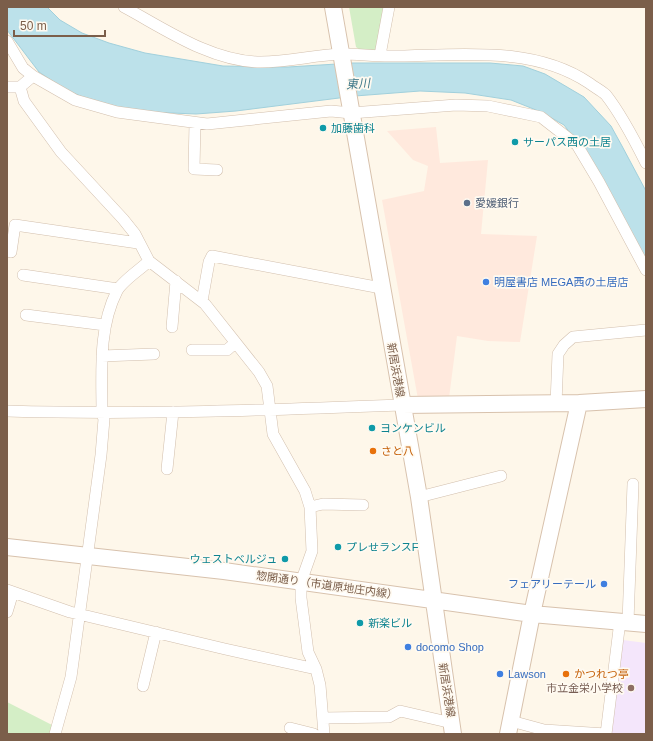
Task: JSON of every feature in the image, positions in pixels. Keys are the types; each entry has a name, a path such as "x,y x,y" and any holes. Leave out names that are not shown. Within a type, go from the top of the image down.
{"street":[{"path":"124,7 190,42 231,58 257,62 341,55 450,54 510,57 544,62 574,73 605,95 646,163"},
{"name":"新居浜港線","path":"333,7 381,288 419,497 452,728"},
{"path":"380,55 389,7"},
{"path":"7,41 23,68 33,76 63,94 88,105 117,112 207,124 331,111 456,105 488,106 540,118 577,145 599,182 646,270"},
{"path":"7,87 20,87 33,76"},
{"path":"20,87 24,101 62,152 135,234 138,243 149,261 202,301 259,372 267,386 273,434 305,491 310,507 312,522 312,551 301,582 308,652 316,669 320,685 324,734"},
{"path":"195,123 194,169 217,170"},
{"path":"7,251 11,252 15,225 138,243"},
{"path":"202,301 209,262 212,256 381,288"},
{"path":"55,734 71,678 102,455 104,419 102,414 102,356 105,325 118,289 149,261"},
{"path":"23,275 118,289"},
{"path":"172,327 176,281"},
{"path":"26,315 105,325"},
{"path":"556,404 558,354 564,345 573,337 646,330"},
{"path":"192,350 227,350 235,343"},
{"path":"102,356 154,354"},
{"path":"7,411 102,414 402,405 556,404 646,400"},
{"path":"579,403 532,614 510,727 606,734 624,622 633,484"},
{"path":"167,469 173,412"},
{"path":"419,497 501,476"},
{"path":"310,507 322,504 363,505"},
{"name":"惣開通り（市道原地庄内線）","path":"7,547 224,571 532,614 646,624"},
{"path":"7,612 10,591 70,612 81,613 316,669"},
{"path":"143,686 156,632"},
{"path":"323,718 389,717 400,711 452,728"},
{"path":"290,728 314,734"}],"shaded area":[{"path":"436,127 440,163 488,160 481,234 537,236 520,342 488,341 457,336 449,398 418,399 382,200 424,191 428,166 413,160 387,131"},
{"name":"市立金栄小学校","path":"623,640 646,643 646,734 610,734"}],"green space":[{"path":"349,7 386,7 375,52 360,50 356,47"},
{"path":"7,702 52,725 58,734 7,734"}],"water":[{"name":"東川","path":"7,7 47,7 60,20 82,33 109,43 145,53 223,66 288,67 353,63 490,63 523,66 545,74 584,97 611,126 622,146 646,191 646,261 593,163 564,125 541,112 511,100 465,93 420,91 355,96 236,111 196,114 148,112 107,107 66,90 39,72 7,30"}],"place":[{"name":"加藤歯科","path":"323,128"},
{"name":"サーパス西の土居","path":"515,142"},
{"name":"愛媛銀行","path":"467,203"},
{"name":"明屋書店 MEGA西の土居店","path":"486,282"},
{"name":"ヨンケンビル","path":"372,428"},
{"name":"さと八","path":"373,451"},
{"name":"プレせランスF","path":"338,547"},
{"name":"ウェストベルジュ","path":"285,559"},
{"name":"フェアリーテール","path":"604,584"},
{"name":"新楽ビル","path":"360,623"},
{"name":"docomo Shop","path":"408,647"},
{"name":"Lawson","path":"500,674"},
{"name":"かつれつ亭","path":"566,674"},
{"name":"市立金栄小学校","path":"631,688"}]}
